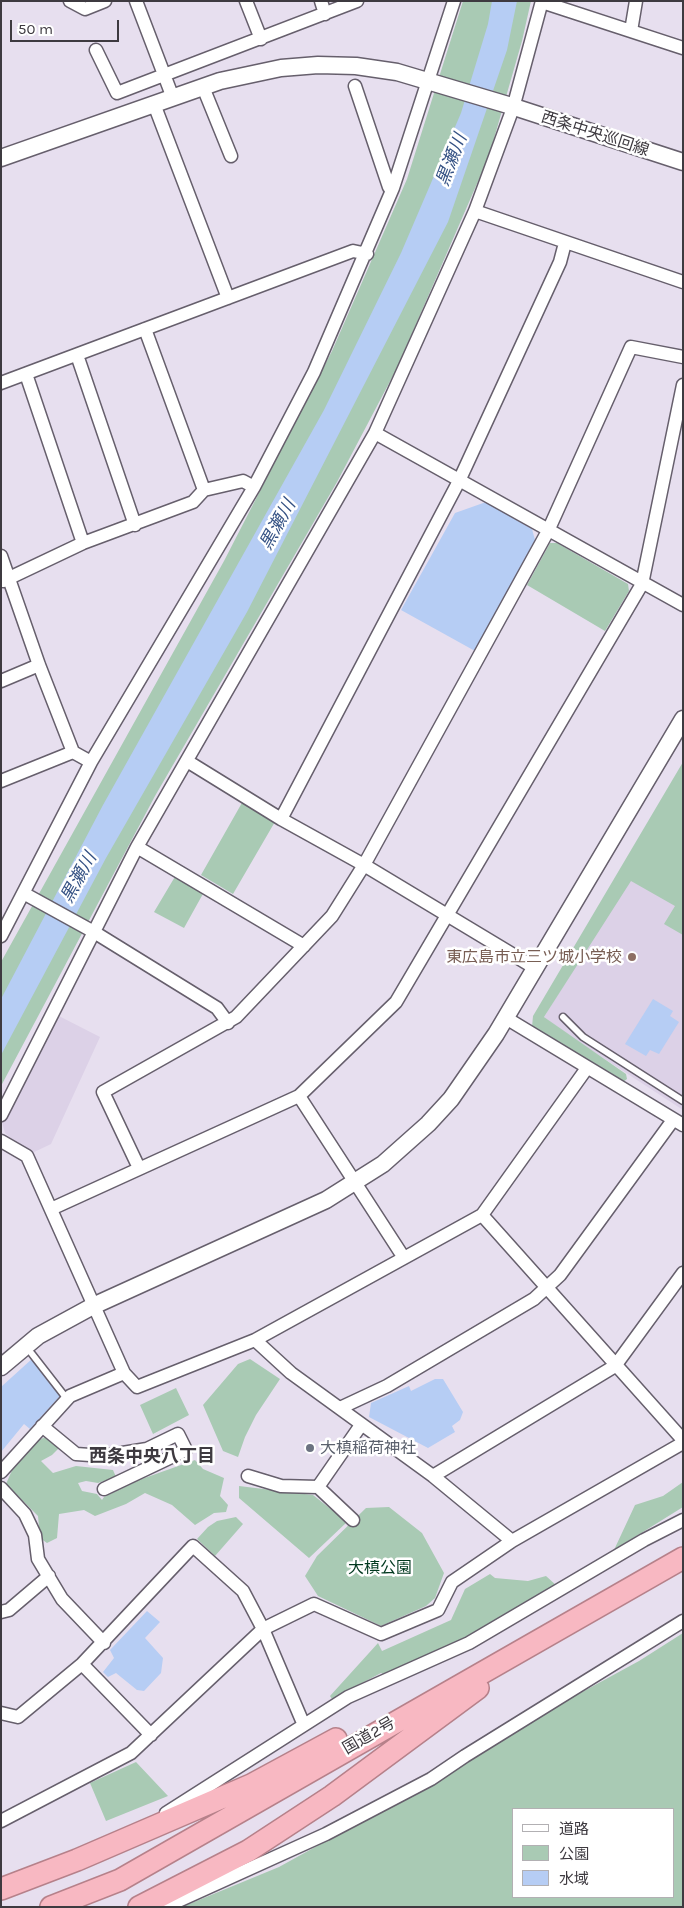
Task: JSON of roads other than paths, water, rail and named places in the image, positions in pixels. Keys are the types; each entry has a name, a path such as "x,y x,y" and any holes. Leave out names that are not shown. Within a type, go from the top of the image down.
{"highway":[{"name":"国道2号","path":"51,1907 120,1880 582,1614 683,1558"},
{"path":"1,1889 77,1860 251,1785 400,1704 582,1614"},
{"path":"154,1905 248,1851 324,1801 420,1728 582,1614"}],"street":[{"path":"70,1 85,9 105,1"},
{"path":"136,1 173,98"},
{"path":"246,1 261,39"},
{"path":"320,1 325,14"},
{"path":"96,50 117,93 357,1"},
{"path":"1,936 28,896 91,762 254,487 314,372 394,188 431,83 454,1"},
{"path":"631,31 636,1"},
{"path":"1,1115 92,931 137,847 375,433 475,211 542,2 683,48"},
{"name":"西条中央巡回線","path":"1,158 204,87 251,73 318,65 356,66 389,71 510,106 683,162"},
{"path":"355,86 389,187 394,188"},
{"path":"204,87 230,156"},
{"path":"154,104 228,298"},
{"path":"475,211 683,282"},
{"path":"281,819 459,481 560,262 565,243"},
{"path":"1,384 354,251 366,254"},
{"path":"145,329 204,490"},
{"path":"139,1168 103,1092 228,1023 332,916 364,865 548,531 631,347 683,357"},
{"path":"77,355 134,525"},
{"path":"26,374 83,543"},
{"path":"51,1209 299,1096 396,1002 642,584 683,385"},
{"path":"375,433 642,584 683,605"},
{"path":"5,580 83,543 193,502 204,490 243,481 254,487"},
{"path":"1,556 5,580 73,752 91,762"},
{"path":"1,681 39,665"},
{"path":"1,1367 38,1336 93,1306 326,1200 355,1183 410,1142 451,1099 475,1067 683,719"},
{"path":"2,778 73,752"},
{"path":"188,761 281,819 364,865 535,968"},
{"path":"137,847 304,946"},
{"path":"28,896 92,931 218,1008 228,1023"},
{"path":"340,1408 403,1376 534,1299 560,1275 678,1122 506,1018"},
{"path":"1,1141 27,1156 124,1373 137,1387 255,1340 482,1215 587,1068"},
{"path":"299,1096 404,1258"},
{"path":"3,1818 131,1753 263,1629 314,1604 382,1634 438,1610 452,1582 512,1541 683,1442 548,1286 482,1215"},
{"path":"434,1476 616,1366 683,1274"},
{"path":"255,1340 291,1373 434,1476 512,1541"},
{"path":"1,1472 67,1399 124,1373"},
{"path":"318,1487 361,1425"},
{"path":"42,1426 76,1454 104,1456 147,1449 178,1434 186,1450 104,1489"},
{"path":"248,1476 281,1486 318,1487 353,1520"},
{"path":"1,1488 25,1514 35,1535 38,1559 62,1599 74,1614 104,1642"},
{"path":"77,1860 153,1822 304,1723 348,1697 469,1643 644,1540 683,1520"},
{"path":"1,1713 18,1717 82,1664 193,1546 243,1591 263,1629 304,1723"},
{"path":"1,1612 9,1610 49,1576"},
{"path":"154,1905 326,1834 431,1779 465,1756 683,1622"},
{"path":"82,1664 151,1735"}],"lane":[{"path":"562,1017 582,1037 683,1101"},
{"path":"32,1354 67,1399"}],"water":[{"name":"黒瀬川","path":"492,1 517,1 507,50 448,222 247,612 106,858 1,1055 1,999 103,805 324,410 401,253 461,113 488,24"},
{"path":"486,502 532,529 535,540 475,651 401,610 455,513"},
{"path":"653,999 673,1011 670,1016 679,1022 659,1054 650,1050 646,1056 625,1044"},
{"path":"33,1358 61,1395 30,1429 24,1424 1,1452 1,1387"},
{"path":"435,1379 443,1379 463,1412 460,1420 452,1426 455,1432 428,1448 369,1417 371,1403 409,1386 411,1391"},
{"path":"147,1611 160,1622 145,1638 163,1658 161,1673 144,1691 137,1690 116,1673 108,1677 103,1672 114,1658 110,1650"}],"place":[{"name":"東広島市立三ツ城小学校","path":"632,957"},
{"name":"大槙稲荷神社","path":"310,1448"}],"district":[{"name":"西条中央八丁目","path":"152,1457"}],"park label":[{"name":"大槙公園","path":"380,1568"}]}
